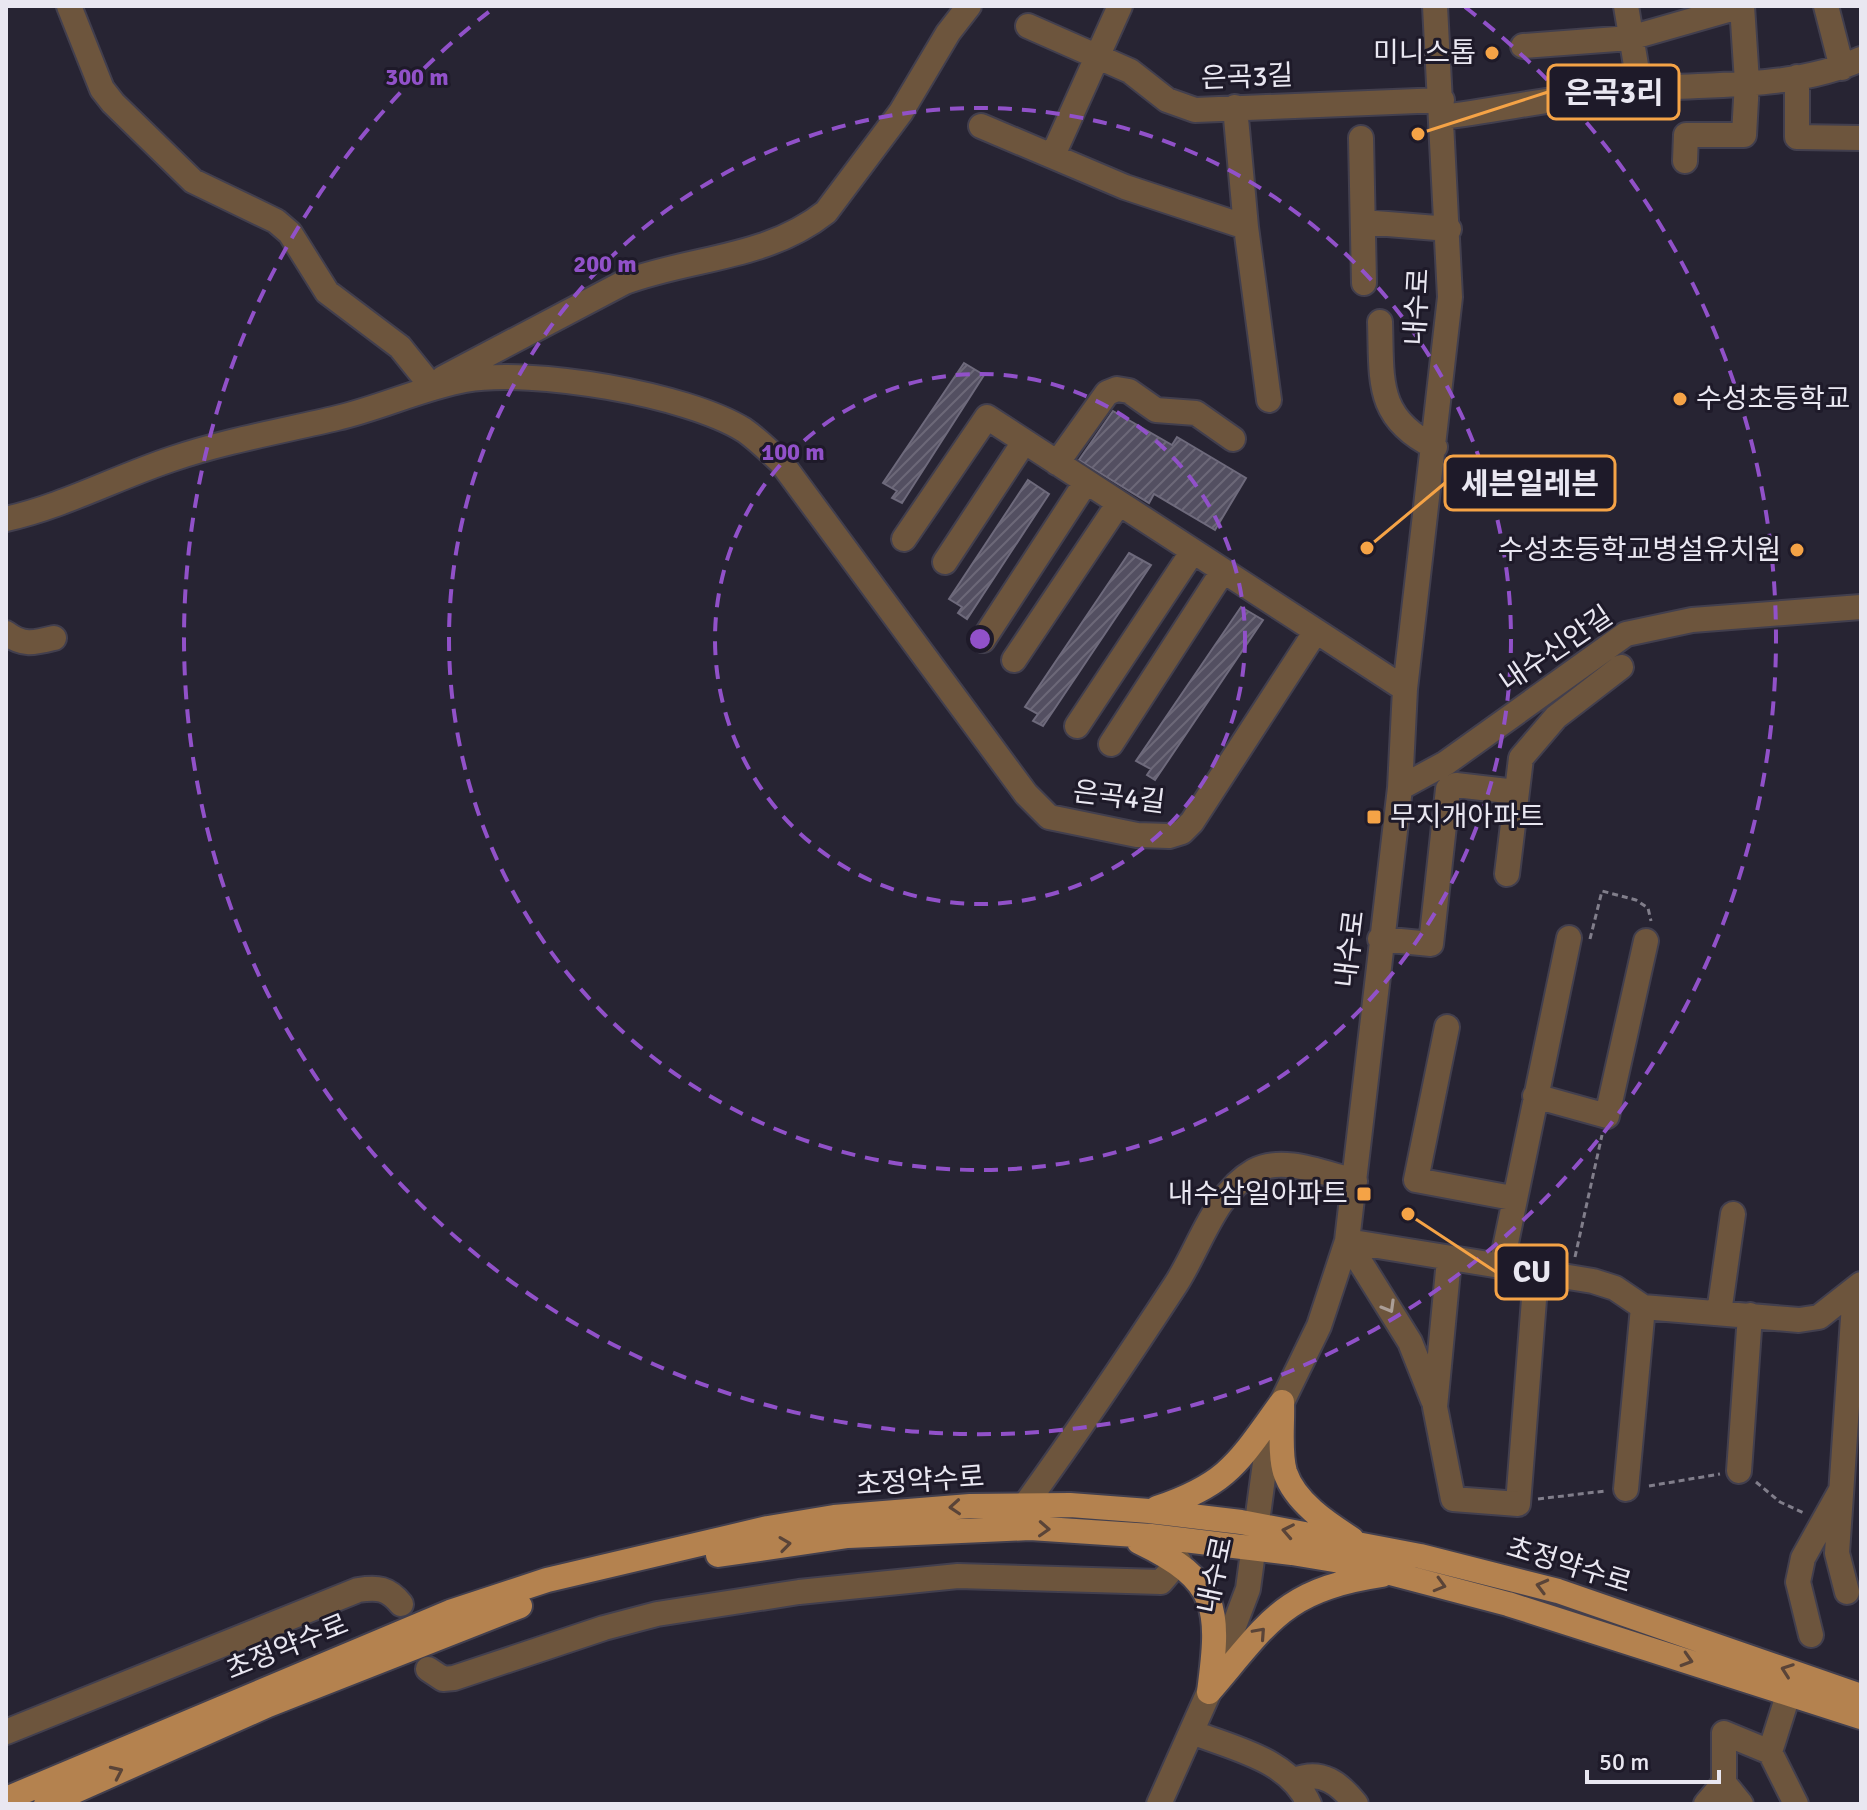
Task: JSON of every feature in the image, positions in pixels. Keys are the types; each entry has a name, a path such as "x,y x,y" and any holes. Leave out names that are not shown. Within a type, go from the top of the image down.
{"main road":[{"path":"1149,1511 1212,1486 1238,1462 1282,1402"},
{"path":"1282,1402 1284,1471 1296,1492 1315,1512 1361,1545"},
{"name":"초정약수로","path":"6,1799 450,1612 547,1580 768,1528 834,1517 1025,1505 1149,1511 1255,1537 1508,1604 1861,1717"},
{"name":"초정약수로","path":"46,1804 255,1711 532,1601 647,1569 848,1536 1030,1528 1255,1537 1361,1545 1558,1591 1861,1696"},
{"path":"1122,1534 1179,1561 1212,1605 1217,1631 1209,1692"},
{"path":"1209,1692 1283,1608 1308,1593 1344,1581 1392,1573"}],"street":[{"path":"69,6 102,89 113,103 193,181 276,221 290,233 327,292 390,338 421,368 433,388"},
{"path":"6,519 63,503 171,459 362,412 433,388 447,374 625,282 645,274 718,261 810,225 826,212 901,112 948,33 969,6"},
{"path":"1053,155 1120,6"},
{"name":"내수로","path":"1159,1804 1209,1692 1248,1589 1260,1481 1282,1402 1319,1326 1347,1241 1400,788 1405,689 1450,297 1449,229 1435,6"},
{"path":"1626,6 1640,89"},
{"path":"1523,46 1630,38 1742,6 1747,82 1744,135 1686,135 1685,161"},
{"path":"1826,6 1852,63"},
{"name":"은곡3길","path":"1028,26 1130,71 1181,107 1442,109 1797,77 1852,63"},
{"path":"1797,77 1797,137 1861,138"},
{"path":"1235,107 1246,227 1269,400"},
{"path":"981,126 1125,187 1246,227"},
{"path":"1361,138 1364,283"},
{"path":"1363,222 1449,229"},
{"path":"1380,322 1382,393 1407,429 1435,447"},
{"name":"은곡4길","path":"433,388 495,377 628,391 724,420 745,431 781,462 1026,794 1049,817 1063,821 1137,835 1169,836 1182,832 1192,822 1316,631"},
{"path":"1057,463 1107,393 1117,389 1129,391 1156,410 1196,413 1233,439"},
{"path":"904,539 987,417 1405,689"},
{"path":"945,562 1024,442"},
{"path":"983,640 1086,482"},
{"path":"1014,660 1119,503"},
{"path":"1077,726 1193,551"},
{"path":"1111,744 1223,571"},
{"name":"내수신안길","path":"1400,788 1446,763 1626,634 1692,620 1861,607"},
{"path":"6,633 17,642 32,644 54,638"},
{"path":"1507,874 1521,758 1556,717 1621,667"},
{"path":"1380,939 1431,944 1448,789 1456,785 1516,792"},
{"path":"1501,1267 1512,1198 1569,938"},
{"path":"1535,1096 1607,1116 1646,941"},
{"path":"1447,1027 1416,1180 1512,1198"},
{"path":"1025,1505 1105,1394 1196,1253 1218,1208 1232,1190 1254,1171 1269,1165 1283,1164 1355,1181"},
{"path":"1719,1313 1733,1214"},
{"path":"1347,1241 1410,1342 1435,1407 1453,1499 1518,1504 1536,1274"},
{"path":"1347,1241 1615,1288 1643,1307 1799,1320 1819,1317 1858,1287"},
{"path":"1435,1407 1449,1260"},
{"path":"1847,1592 1837,1553 1858,1287"},
{"path":"1626,1489 1643,1307"},
{"path":"1739,1471 1750,1315"},
{"path":"1811,1635 1798,1582 1803,1558 1818,1525 1842,1488"},
{"path":"428,1669 443,1679 454,1678 604,1628 657,1614 799,1592 958,1576 1146,1584 1161,1582 1179,1561"},
{"path":"6,1732 358,1590 377,1588 392,1593 401,1604"},
{"path":"1770,1752 1789,1692"},
{"path":"1192,1732 1281,1768 1295,1780 1309,1804"},
{"path":"1741,1804 1724,1783 1724,1733 1770,1752 1796,1804"},
{"path":"1295,1780 1320,1776 1341,1785 1356,1804"},
{"path":"1706,1804 1724,1783"}],"path":[{"path":"1569,938 1589,944 1602,891 1636,900 1648,908 1651,921 1646,941"},
{"path":"1570,1278 1607,1116"},
{"path":"1518,1504 1552,1496 1626,1489 1739,1471 1780,1502 1801,1508 1818,1525"}],"building":[{"path":"964,363 984,375 902,503 892,498 897,491 883,483"},
{"path":"1113,411 1172,445 1177,437 1246,478 1215,530 1154,494 1149,503 1079,460"},
{"path":"1028,480 1049,494 967,619 958,613 962,607 949,599"},
{"path":"1129,553 1151,565 1043,726 1033,721 1038,714 1025,707"},
{"path":"1241,607 1263,620 1155,780 1147,775 1151,769 1136,761"}],"place":[{"name":"미니스톱","path":"1492,53"},
{"name":"은곡3리","path":"1418,134"},
{"name":"수성초등학교","path":"1680,399"},
{"name":"세븐일레븐","path":"1367,548"},
{"name":"수성초등학교병설유치원","path":"1797,550"},
{"name":"무지개아파트","path":"1374,817"},
{"name":"내수삼일아파트","path":"1364,1194"},
{"name":"CU","path":"1408,1214"}]}
